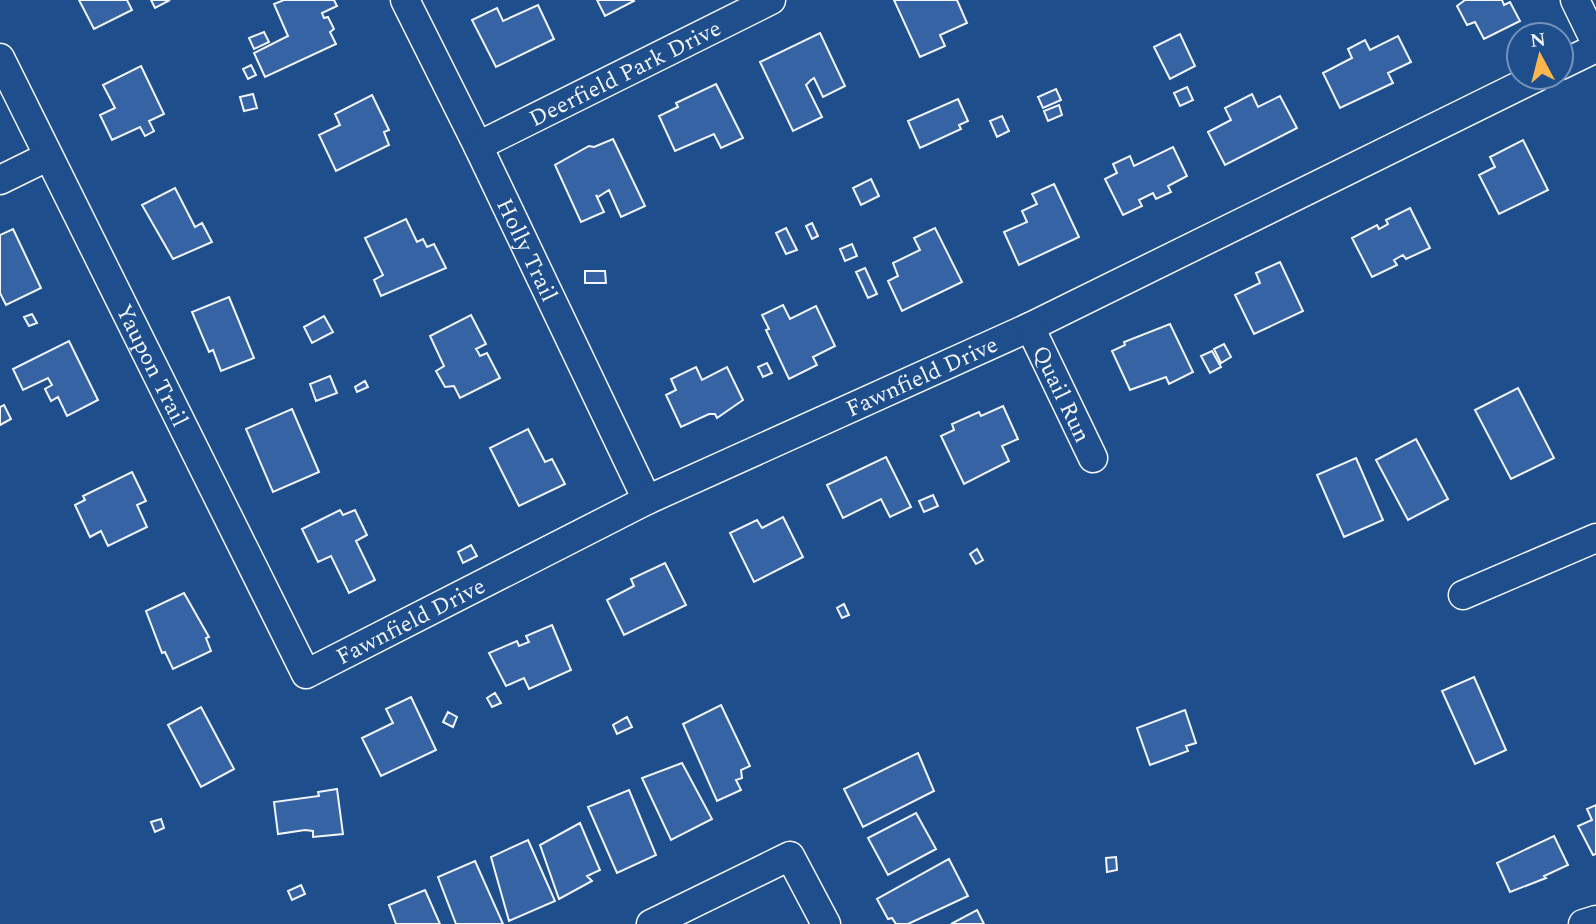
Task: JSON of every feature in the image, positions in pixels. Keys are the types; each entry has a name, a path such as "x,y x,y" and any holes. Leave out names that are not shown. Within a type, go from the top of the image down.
{"street":[{"name":"Holly Trail","path":"405,0 478,146 647,500"},
{"name":"Deerfield Park Drive","path":"478,146 771,0"},
{"path":"1575,0 1596,45 1575,57"},
{"name":"Yaupon Trail","path":"0,58 306,674"},
{"name":"Fawnfield Drive","path":"306,674 647,500 1030,327 1509,91"},
{"path":"0,180 47,157"},
{"name":"Quail Run","path":"1030,327 1093,458"},
{"path":"1463,596 1596,538"},
{"path":"651,924 790,856 826,924"},
{"path":"1583,924 1596,920"}],"building":[{"path":"79,0 127,0 132,10 94,29"},
{"path":"151,0 170,0 155,8"},
{"path":"284,0 334,0 337,6 322,13 324,18 328,17 334,29 330,32 336,44 265,77 254,53 288,36 274,4"},
{"path":"597,0 633,0 634,1 605,16"},
{"path":"894,0 957,0 967,23 940,35 945,46 920,57"},
{"path":"1465,0 1502,0 1504,5 1510,2 1520,21 1505,21 1505,28 1484,39 1475,22 1467,25 1457,6"},
{"path":"538,5 554,39 496,67 472,20 497,8 503,21"},
{"path":"264,32 269,42 254,49 249,38"},
{"path":"820,33 845,86 823,97 814,78 811,80 806,85 822,117 793,131 760,62"},
{"path":"1180,34 1195,66 1170,79 1154,47"},
{"path":"1398,36 1411,62 1388,73 1393,83 1340,108 1323,73 1352,58 1348,49 1365,40 1370,50"},
{"path":"251,65 256,75 248,79 243,69"},
{"path":"141,66 164,114 149,121 154,131 145,136 140,127 112,140 100,115 115,108 103,85"},
{"path":"716,84 743,138 721,148 714,134 675,151 659,116 678,107 676,103"},
{"path":"1187,87 1193,100 1180,106 1174,93"},
{"path":"1056,89 1061,100 1043,108 1038,97"},
{"path":"253,94 257,108 244,111 240,97"},
{"path":"1252,94 1258,107 1280,96 1297,128 1225,165 1208,132 1231,120 1225,108"},
{"path":"372,95 389,130 384,132 389,145 336,171 319,135 340,125 335,114"},
{"path":"958,99 968,121 959,125 961,129 920,148 908,121"},
{"path":"1059,105 1062,115 1048,121 1044,111"},
{"path":"1002,116 1009,131 997,137 990,121"},
{"path":"613,139 645,206 621,217 609,190 598,197 596,195 604,212 581,222 555,165 589,146 594,147"},
{"path":"1523,140 1548,190 1499,214 1479,175 1495,167 1490,157"},
{"path":"1173,147 1187,176 1168,186 1171,192 1156,199 1153,193 1139,200 1142,206 1123,215 1105,179 1117,173 1113,164 1130,156 1134,166"},
{"path":"871,179 879,196 861,205 853,188"},
{"path":"1054,184 1079,237 1019,265 1004,232 1027,222 1022,211 1037,204 1032,194"},
{"path":"175,188 195,227 202,223 212,242 173,259 142,205"},
{"path":"1410,208 1430,248 1406,259 1403,255 1394,260 1397,265 1372,277 1352,238 1377,225 1379,229 1388,224 1386,220"},
{"path":"406,219 417,242 423,239 427,247 434,244 446,268 381,296 374,280 383,275 365,238"},
{"path":"812,223 818,236 812,239 806,226"},
{"path":"786,228 797,250 786,254 776,233"},
{"path":"935,228 962,282 902,311 888,281 898,276 893,263 920,250 914,238"},
{"path":"13,229 41,288 6,305 0,293 0,235"},
{"path":"852,244 857,256 845,261 840,249"},
{"path":"1280,262 1303,311 1254,334 1235,295 1260,283 1256,273"},
{"path":"865,268 877,294 868,298 856,272"},
{"path":"585,271 605,271 606,283 585,283"},
{"path":"229,297 254,358 221,371 213,350 209,352 192,312"},
{"path":"783,305 790,319 816,306 835,346 813,357 817,365 789,379 766,330 769,329 762,315"},
{"path":"32,314 37,323 29,326 24,317"},
{"path":"471,315 486,344 476,349 480,356 487,353 500,378 460,398 454,386 445,387 436,371 444,366 430,336"},
{"path":"324,316 333,332 312,343 304,327"},
{"path":"1170,324 1193,372 1169,384 1166,377 1130,390 1112,351 1125,345 1124,342"},
{"path":"69,341 98,400 67,416 58,397 51,401 45,389 52,385 48,378 23,390 13,369"},
{"path":"1224,344 1231,357 1221,363 1214,349"},
{"path":"1212,351 1221,367 1210,373 1201,356"},
{"path":"767,363 772,373 763,377 758,367"},
{"path":"696,367 702,380 727,367 743,400 717,418 715,414 709,414 681,427 666,395 676,390 671,379"},
{"path":"330,376 337,393 316,401 310,384"},
{"path":"365,381 368,387 357,392 355,387"},
{"path":"1518,388 1554,458 1511,479 1475,410"},
{"path":"4,405 11,419 0,425 0,407"},
{"path":"1003,406 1018,439 1002,446 1009,461 964,484 941,436 954,430 952,424 979,412 981,416"},
{"path":"292,409 319,472 273,492 246,429"},
{"path":"528,429 545,462 552,459 565,484 519,506 490,448"},
{"path":"1416,439 1448,499 1408,520 1376,460"},
{"path":"886,457 911,507 890,517 881,499 843,518 827,485"},
{"path":"1356,458 1383,520 1344,537 1317,475"},
{"path":"132,472 146,501 137,505 147,527 108,546 101,531 90,537 75,505 85,500 83,496"},
{"path":"933,495 938,506 924,512 919,501"},
{"path":"340,510 343,515 355,510 367,535 356,541 375,580 349,593 331,556 318,562 302,529"},
{"path":"783,517 803,557 754,582 730,533 757,520 762,528"},
{"path":"471,545 477,556 463,563 458,552"},
{"path":"977,549 983,560 976,564 970,554"},
{"path":"665,563 686,605 624,635 607,600 634,586 631,579"},
{"path":"184,593 209,637 206,638 211,651 173,669 165,652 162,653 146,611"},
{"path":"844,604 849,615 842,618 837,608"},
{"path":"552,625 571,670 529,689 524,678 506,686 489,653 517,641 519,646 529,642 526,636"},
{"path":"1474,677 1506,750 1475,764 1442,691"},
{"path":"495,693 501,703 492,707 487,698"},
{"path":"411,697 436,750 381,776 362,738 393,723 386,709"},
{"path":"721,705 750,766 741,770 742,778 736,780 741,790 717,801 683,724"},
{"path":"201,707 234,769 201,787 168,725"},
{"path":"1185,710 1196,743 1186,746 1188,751 1150,765 1137,728"},
{"path":"448,712 457,717 453,727 443,722"},
{"path":"627,717 632,727 617,734 613,725"},
{"path":"918,753 934,791 863,827 844,789"},
{"path":"682,763 712,819 671,840 642,778"},
{"path":"337,789 343,834 313,837 313,831 305,830 278,834 274,802 319,796 318,792"},
{"path":"629,790 656,855 617,873 588,807"},
{"path":"1596,805 1596,854 1593,855 1578,826 1592,820 1587,809"},
{"path":"916,813 936,849 888,875 868,838"},
{"path":"161,819 164,828 155,832 151,822"},
{"path":"580,823 600,870 587,876 592,881 559,899 540,845"},
{"path":"1554,836 1568,865 1544,876 1546,878 1510,892 1497,863"},
{"path":"528,840 555,901 509,921 491,857"},
{"path":"1116,857 1117,870 1107,872 1106,858"},
{"path":"949,859 968,896 908,924 896,924 892,918 888,919 877,899"},
{"path":"475,861 503,924 456,924 438,877"},
{"path":"301,885 305,894 292,900 288,891"},
{"path":"425,890 440,924 396,924 389,905"},
{"path":"977,910 984,924 951,924"}]}
